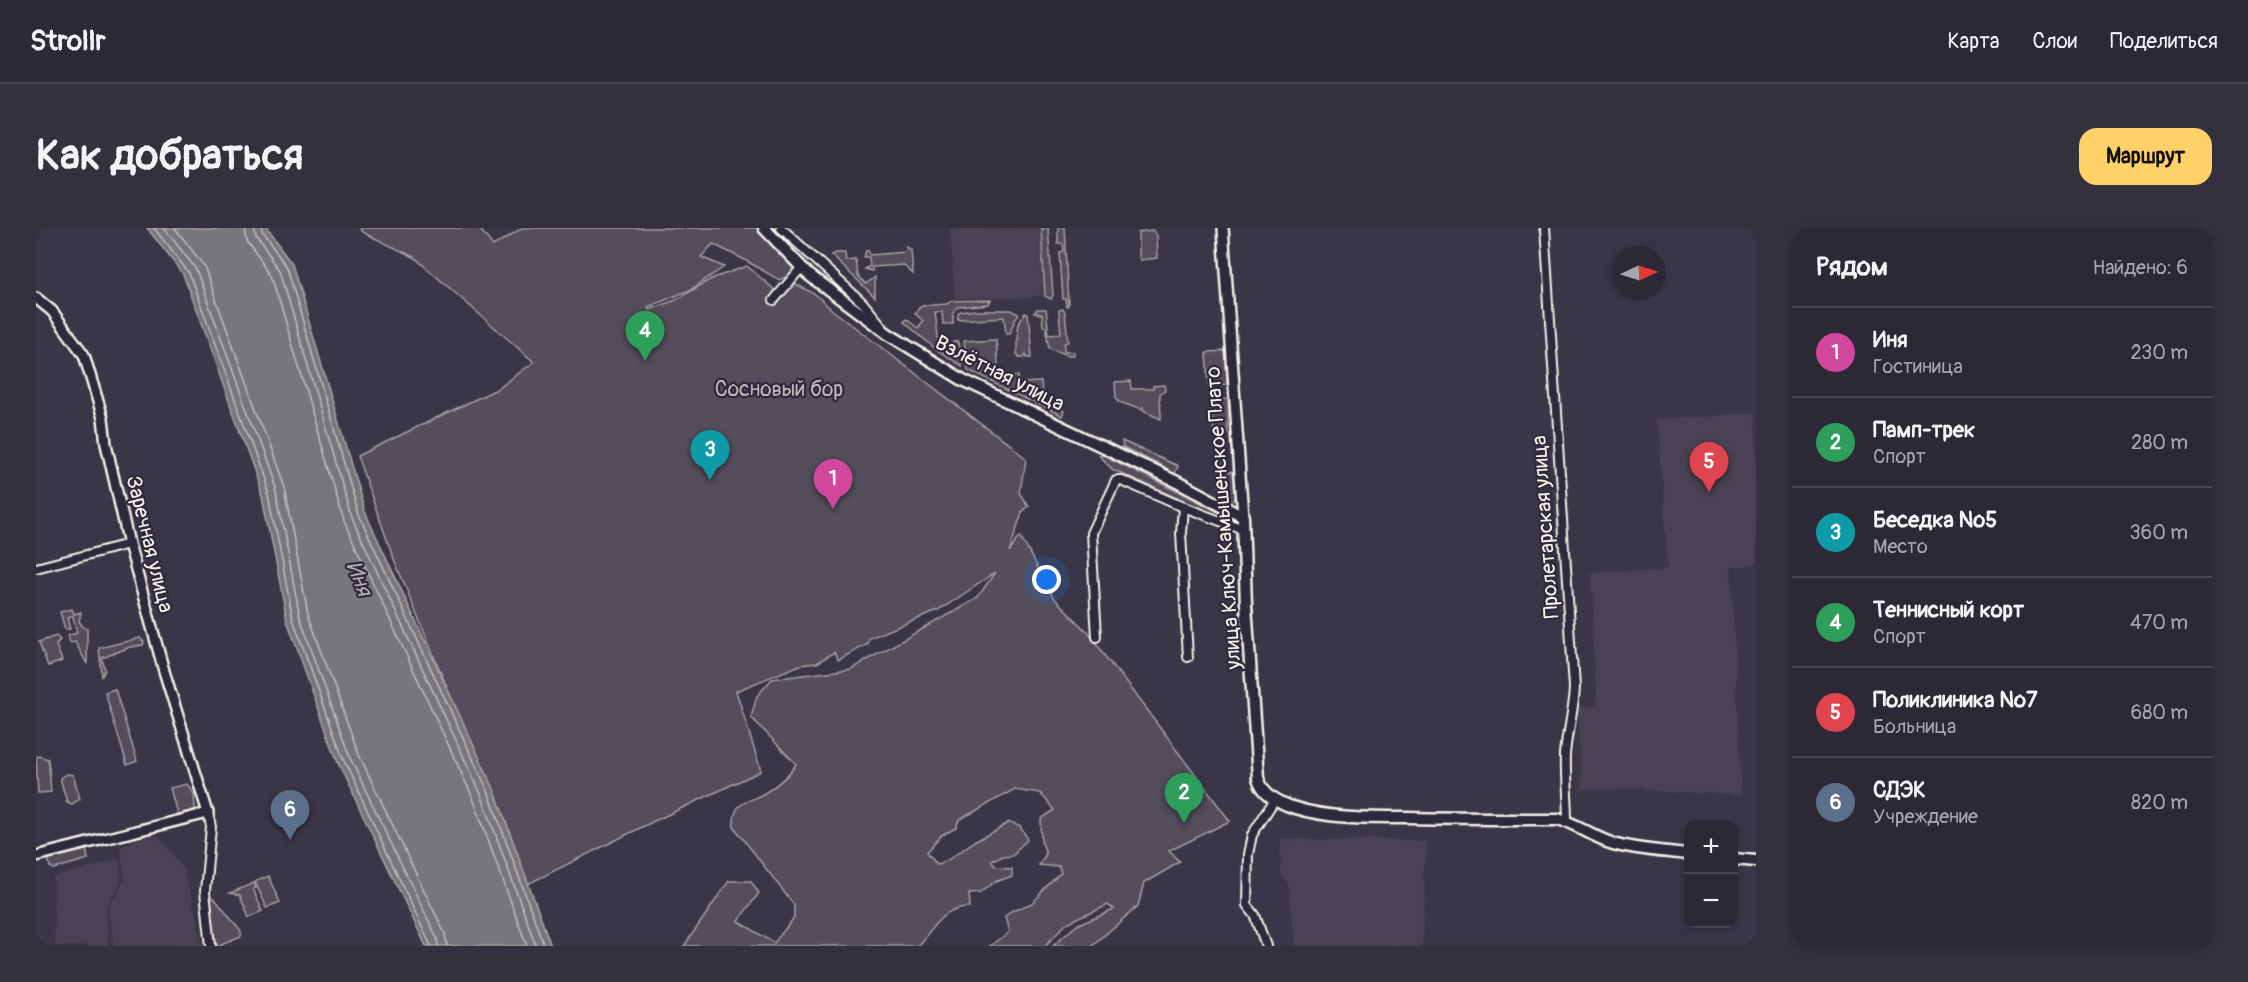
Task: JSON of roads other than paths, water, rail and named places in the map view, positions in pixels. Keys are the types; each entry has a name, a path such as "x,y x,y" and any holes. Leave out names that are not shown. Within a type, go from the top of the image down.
{"main road":[{"name":"Взлётная улица","path":"764,228 801,268 888,334 963,380 1243,517"},
{"name":"улица Ключ-Камышенское Плато","path":"1243,517 1246,604 1258,778 1263,789 1275,799"},
{"path":"1275,799 1301,810 1330,815 1384,818 1557,819 1619,845 1684,853"},
{"path":"1738,859 1756,861"}],"street":[{"path":"781,228 863,303 888,334"},
{"name":"улица Ключ-Камышенское Плато","path":"1223,228 1243,517"},
{"name":"Пролетарская улица","path":"1544,228 1574,688 1573,716 1568,726 1565,758 1567,822"},
{"path":"774,300 801,268"},
{"name":"Заречная улица","path":"36,298 52,311 84,355 104,418 106,444 129,544 211,827 205,891 211,946"},
{"path":"1097,637 1091,533 1113,483 1117,480 1122,480 1183,507 1244,530"},
{"path":"1222,505 1235,505 1242,495"},
{"path":"1183,507 1182,542 1188,657"},
{"path":"36,568 129,544"},
{"path":"1266,946 1255,915 1247,904 1247,864 1252,835 1275,799"},
{"path":"36,856 208,813"}],"water":[{"name":"Иня","path":"147,228 265,228 292,264 365,512 494,789 551,946 426,946 338,763 287,620 263,495 183,274"}],"place":[{"name":"Теннисный корт","path":"645,361"},
{"name":"Беседка №5","path":"710,480"},
{"name":"Поликлиника №7","path":"1709,492"},
{"name":"Иня","path":"833,509"},
{"name":"Памп-трек","path":"1184,823"},
{"name":"СДЭК","path":"290,840"}],"park label":[{"name":"Сосновый бор","path":"779,389"}]}
